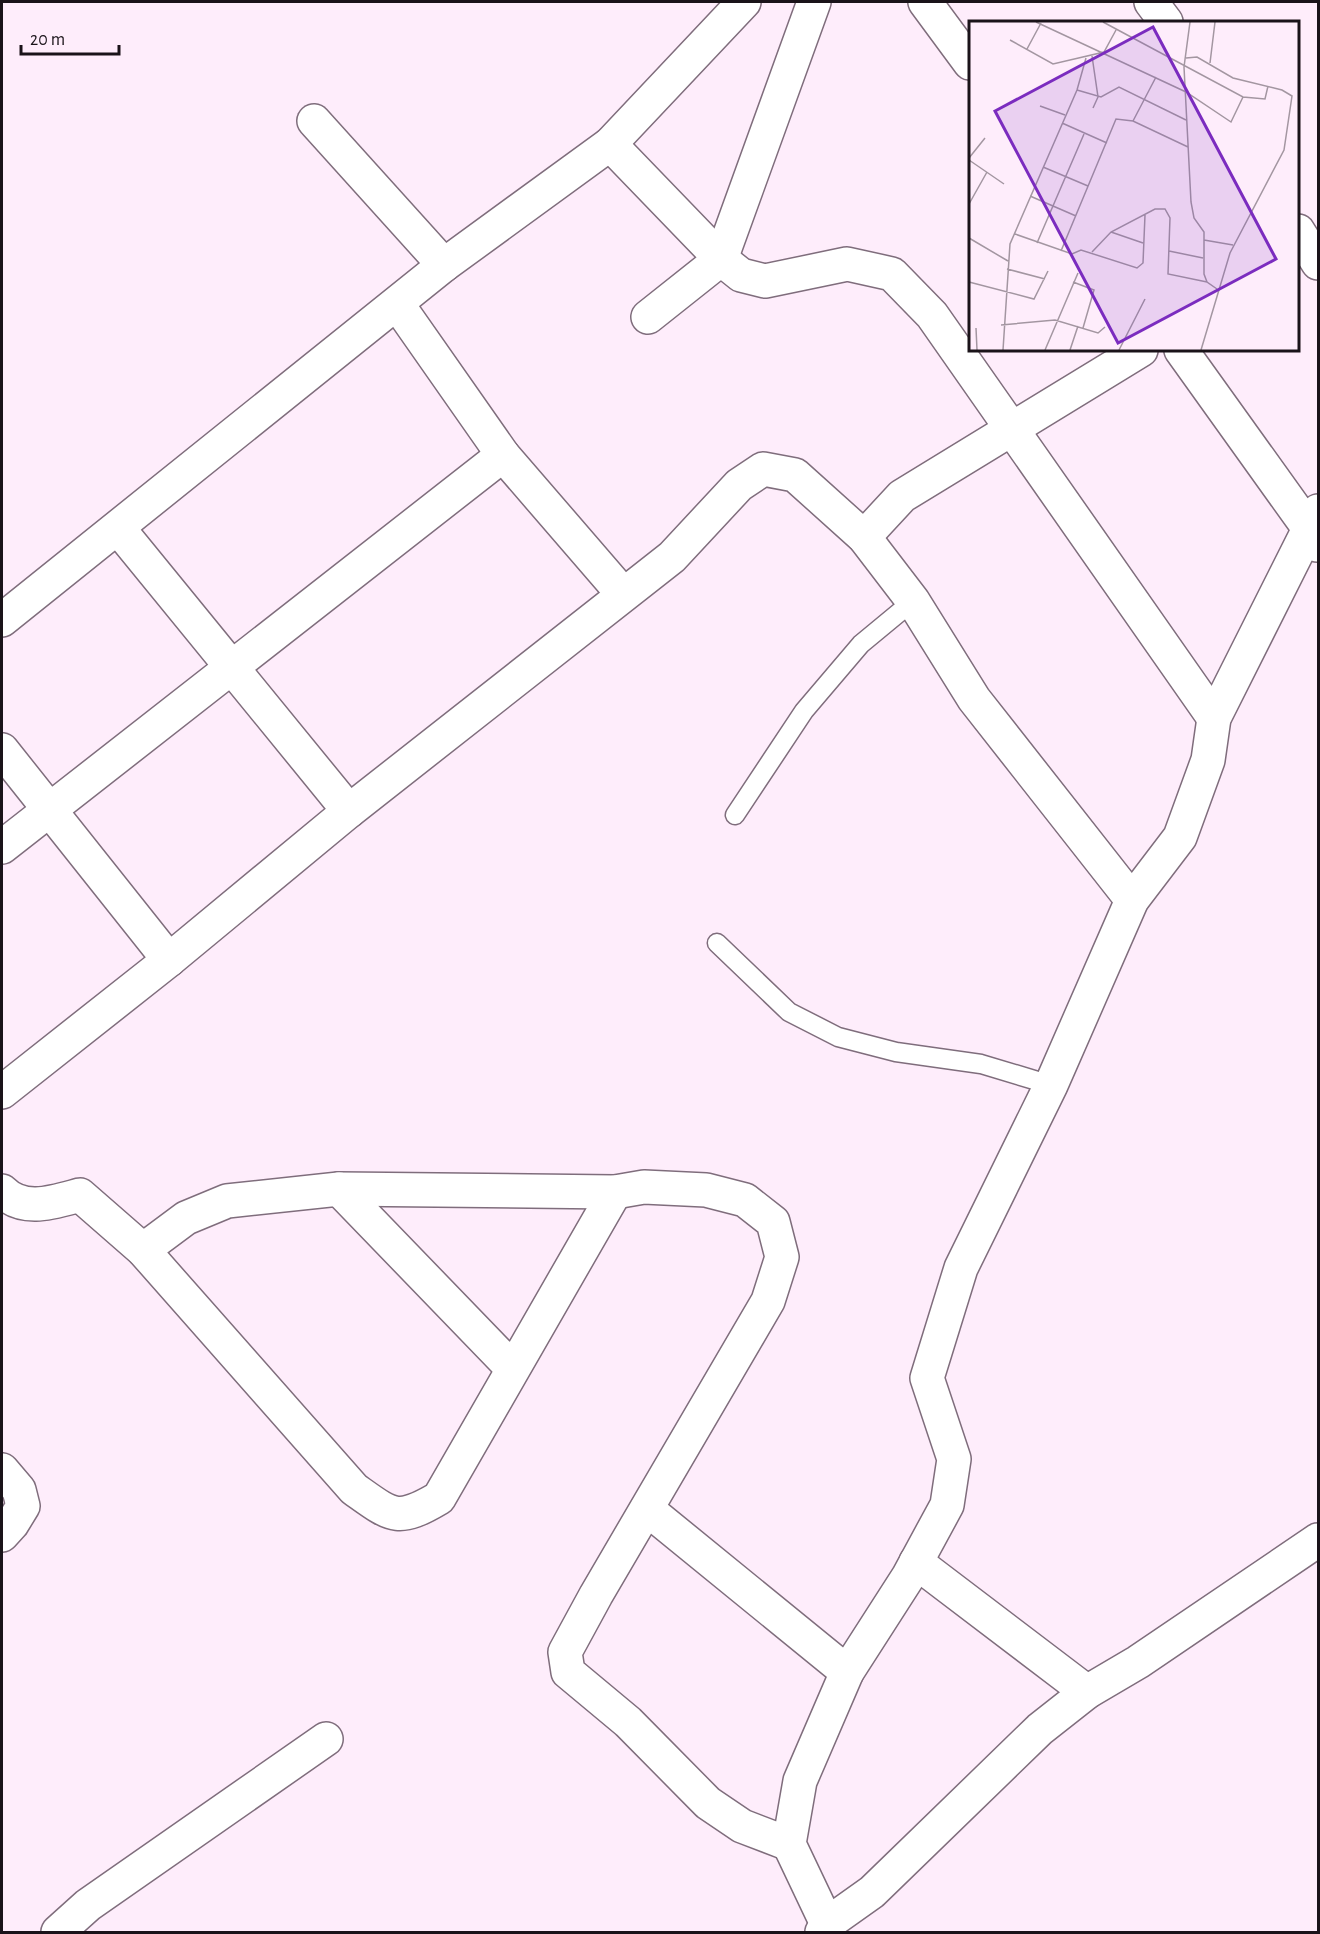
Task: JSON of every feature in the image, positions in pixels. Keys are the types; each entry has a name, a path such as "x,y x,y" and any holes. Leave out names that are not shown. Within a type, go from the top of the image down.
{"street":[{"path":"2,620 444,266 610,144 744,2"},
{"path":"648,317 721,259 814,2"},
{"path":"925,2 969,62"},
{"path":"1151,2 1165,21"},
{"path":"315,121 444,266"},
{"path":"610,144 721,259 741,275 765,281 847,264 892,274 932,315 1214,718"},
{"path":"1299,233 1318,263"},
{"path":"398,304 503,455 622,594"},
{"path":"864,537 902,496 1140,351"},
{"path":"1182,351 1316,529 1214,718 1208,760 1180,837 1132,900 1051,1085 961,1268 927,1378 954,1460 947,1505 916,1562 847,1672 800,1781 789,1844 825,1928 872,1892 1040,1729 1087,1692 1138,1662 1318,1540"},
{"path":"2,847 503,455"},
{"path":"2,1092 622,594 672,557 739,485 764,469 795,475 864,537 914,601 974,699 1132,900"},
{"path":"118,528 349,812"},
{"path":"2,750 169,960"},
{"path":"143,1250 186,1218 227,1201 339,1189 615,1192 644,1188 706,1190 745,1200 773,1222 782,1257 768,1300 596,1594 565,1653 568,1672 628,1722 708,1803 742,1826 789,1844"},
{"path":"339,1189 512,1368"},
{"path":"2,1191 8,1197 40,1206 80,1195 143,1250 354,1489 385,1511 412,1514 439,1498 615,1192"},
{"path":"2,1470 19,1490 23,1506 2,1535"},
{"path":"647,1509 847,1672"},
{"path":"916,1562 1087,1692"},
{"path":"58,1932 87,1905 326,1739"}],"lane":[{"path":"735,815 804,711 861,644 914,601"},
{"path":"717,943 789,1012 838,1037 896,1052 981,1064 1051,1085"}]}
